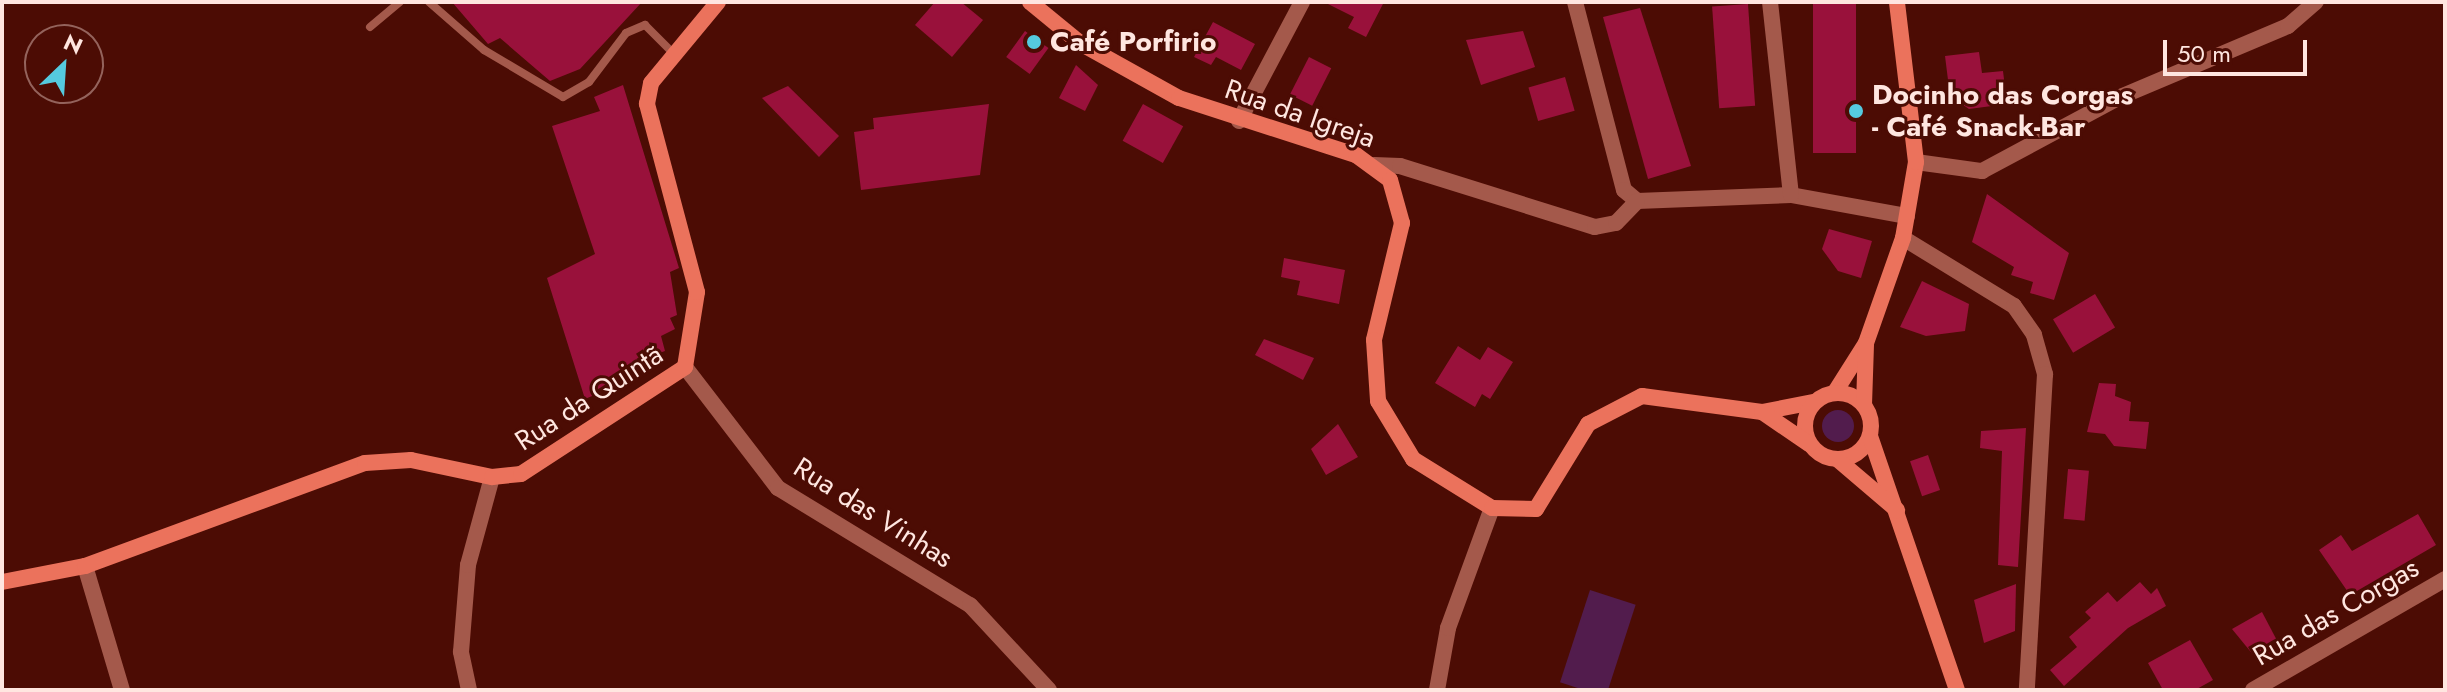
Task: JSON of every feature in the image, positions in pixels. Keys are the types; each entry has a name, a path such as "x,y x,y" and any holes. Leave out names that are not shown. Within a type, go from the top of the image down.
{"main road":[{"name":"Rua da Quintã","path":"2,582 85,566 365,463 411,460 492,477 553,459 685,367 697,292 647,104 651,83 718,2"},
{"name":"Rua da Igreja","path":"1030,2 1125,69 1239,121 1374,165 1390,180 1402,223 1374,340 1378,401 1413,459 1492,508"},
{"path":"1492,508 1536,509 1588,424 1611,406 1642,396 1762,412 1814,402 1835,392 1866,343 1903,238 1916,162 1897,2"},
{"path":"1866,343 1864,405 1870,436 1957,690"},
{"path":"1835,392 1864,405"},
{"path":"1809,444 1804,422 1814,402"},
{"path":"1762,412 1837,459 1897,510"},
{"path":"1837,459 1857,453 1870,436"}],"street":[{"path":"1239,121 1302,2"},
{"path":"1575,2 1624,190 1637,201 1791,195 1907,216"},
{"path":"1770,2 1791,195"},
{"path":"1916,162 1982,171 2120,97 2288,26 2316,2"},
{"path":"1374,165 1400,166 1595,227 1616,223 1637,201"},
{"path":"1903,238 2014,306 2038,348 2045,374 2027,690"},
{"name":"Rua das Vinhas","path":"685,367 778,488 970,605 1049,690"},
{"path":"469,690 461,652 468,565 492,477"},
{"path":"1437,690 1448,628 1492,508"},
{"path":"85,566 122,690"},
{"name":"Rua das Corgas","path":"2253,690 2445,579"}],"lane":[{"path":"370,27 400,2"},
{"path":"429,2 484,50 563,97 589,82 626,33 645,25 674,54"}],"shaded area":[{"path":"1838,410 1849,415 1854,426 1849,437 1838,442 1827,437 1822,426 1827,415"},
{"path":"1590,590 1636,605 1608,690 1584,690 1560,682"}],"building":[{"path":"452,2 642,2 580,69 550,81 500,38 488,44"},
{"path":"935,2 961,2 983,20 952,57 915,25"},
{"path":"1324,2 1384,2 1366,37 1348,28 1354,17"},
{"path":"1813,2 1856,2 1856,153 1813,153"},
{"path":"1748,4 1755,106 1719,108 1712,7"},
{"path":"1640,8 1691,166 1648,179 1603,17"},
{"path":"1213,22 1255,44 1241,70 1216,57 1211,65 1194,57"},
{"path":"1025,31 1048,48 1030,74 1006,57"},
{"path":"1523,31 1535,67 1481,85 1466,40"},
{"path":"1979,52 1982,73 2003,71 2007,104 1969,109 1950,96 1945,56"},
{"path":"1309,57 1331,68 1312,106 1290,94"},
{"path":"1076,65 1098,85 1085,111 1059,98"},
{"path":"1565,77 1575,111 1538,121 1528,87"},
{"path":"623,85 679,268 670,272 677,315 670,318 675,329 661,336 665,351 640,360 643,367 630,380 585,399 547,278 595,254 552,126 600,111 594,97"},
{"path":"788,86 839,136 819,157 762,98"},
{"path":"989,104 980,175 861,190 854,132 874,129 873,118"},
{"path":"1143,104 1183,126 1163,163 1123,141"},
{"path":"1987,194 2069,253 2054,300 2030,293 2033,282 2011,275 2014,267 1972,242"},
{"path":"1829,229 1872,241 1861,278 1838,271 1822,249"},
{"path":"1284,258 1345,270 1339,304 1297,295 1300,281 1281,277"},
{"path":"1922,281 1969,304 1965,331 1926,336 1900,327"},
{"path":"2095,294 2115,327 2073,353 2053,319"},
{"path":"1264,339 1314,358 1303,380 1255,355"},
{"path":"1458,346 1480,360 1488,347 1513,362 1490,399 1482,394 1475,407 1435,383"},
{"path":"2099,383 2116,384 2115,396 2131,402 2129,421 2149,422 2146,449 2114,446 2105,434 2087,432"},
{"path":"1338,424 1358,457 1326,475 1311,449"},
{"path":"2026,428 2018,567 1998,565 2002,451 1980,448 1981,431"},
{"path":"1928,455 1940,490 1922,496 1910,461"},
{"path":"2068,469 2089,471 2085,521 2064,519"},
{"path":"2418,514 2436,545 2350,595 2319,550 2341,535 2352,551"},
{"path":"2140,582 2151,594 2157,588 2166,606 2128,628 2064,686 2050,670 2077,647 2069,637 2091,618 2085,612 2108,592 2117,602"},
{"path":"2016,584 2015,631 1984,643 1974,600"},
{"path":"2262,612 2282,650 2259,662 2232,629"},
{"path":"2190,640 2213,680 2195,690 2163,690 2148,663"}],"place":[{"name":"Café Porfirio","path":"1034,42"},
{"name":"Docinho das Corgas - Café Snack-Bar","path":"1856,111"}]}
